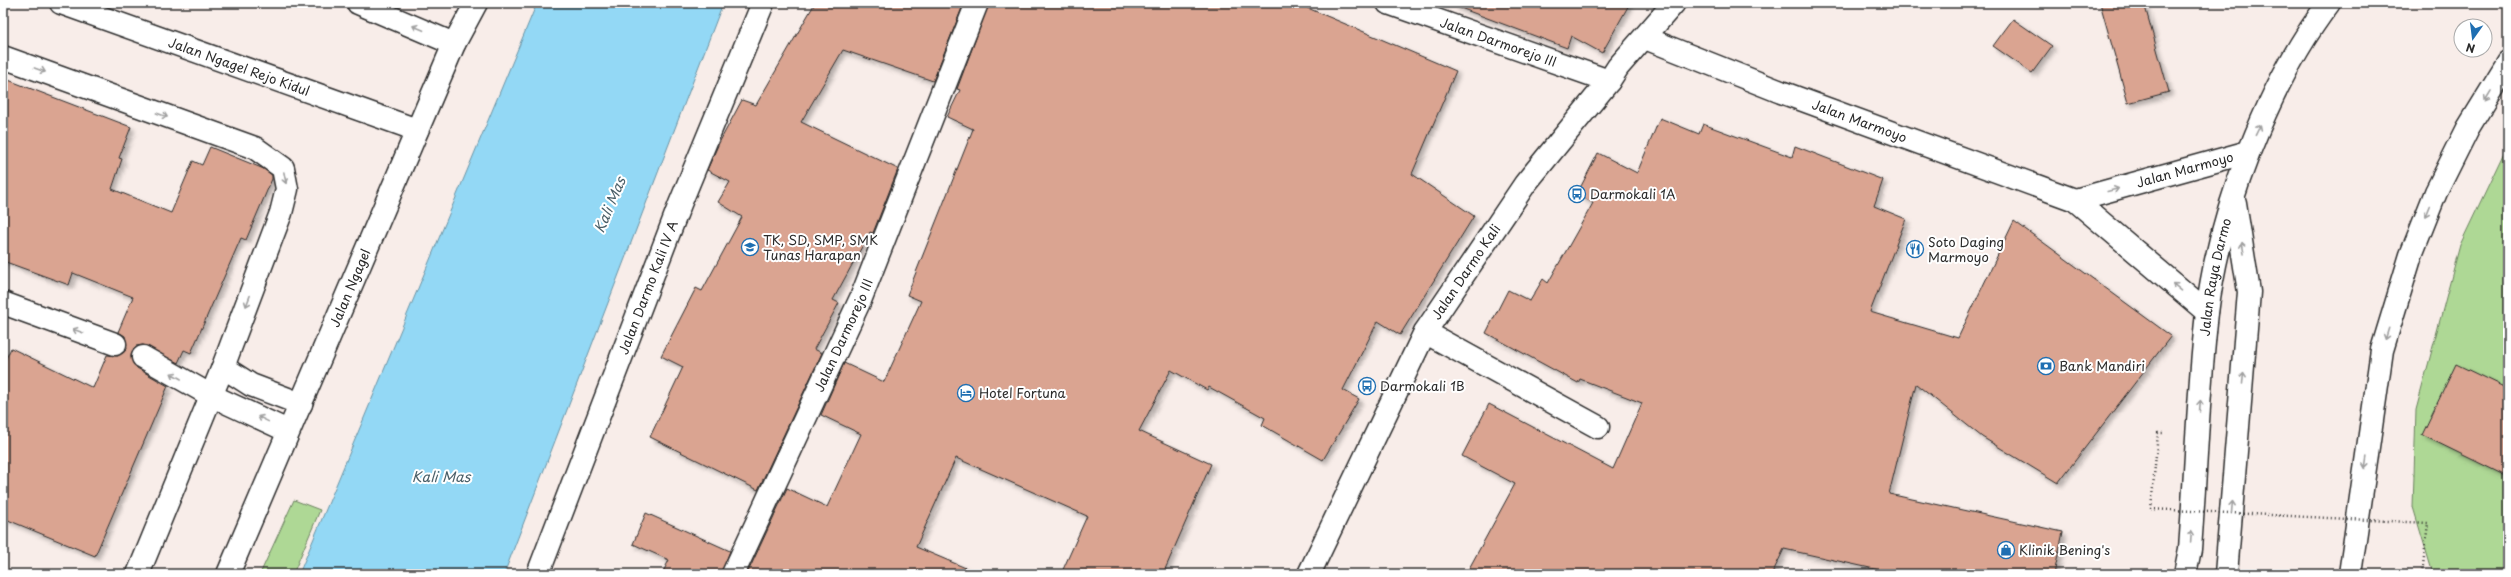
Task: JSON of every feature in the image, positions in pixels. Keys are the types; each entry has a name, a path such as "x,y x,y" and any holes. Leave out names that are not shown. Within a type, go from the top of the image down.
{"main road":[{"name":"Jalan Ngagel Rejo Kidul","path":"61,3 96,9 417,130"},
{"path":"358,3 454,44"},
{"name":"Jalan Ngagel","path":"228,574 288,432 302,404 454,44 476,3"},
{"name":"Jalan Darmo Kali IV A","path":"538,574 680,204 763,3"},
{"name":"Jalan Darmorejo III","path":"733,574 862,298 977,3"},
{"name":"Jalan Darmorejo III","path":"1388,3 1609,81"},
{"name":"Jalan Darmo Kali","path":"1308,574 1425,332 1525,184 1609,81 1618,66 1645,38 1674,3"},
{"name":"Jalan Raya Darmo","path":"2185,574 2190,549 2207,312 2218,254 2248,152 2291,63 2329,3"},
{"name":"Jalan Marmoyo","path":"1645,38 1781,92 2075,200 2207,312"},
{"path":"3,57 255,148 283,168 287,189 281,213 223,367 210,395 138,574"},
{"path":"2350,574 2382,350 2411,256 2436,192 2461,142 2508,63"},
{"name":"Jalan Marmoyo","path":"2075,200 2248,152"},
{"path":"2226,574 2249,292 2234,199"},
{"path":"3,303 115,344"},
{"path":"1425,332 1598,427"},
{"path":"142,357 210,395 288,432"},
{"path":"223,367 251,385 302,404"},
{"path":"2336,574 2354,550"}],"path":[{"path":"2151,509 2428,523 2422,574"}],"green space":[{"path":"2508,144 2508,574 2433,574 2413,507 2416,410 2460,245"},
{"path":"294,500 320,510 293,574 260,574"}],"water":[{"name":"Kali Mas","path":"537,3 723,3 504,574 299,574"}],"building":[{"path":"815,3 964,3 933,81 843,50 801,122 898,169 873,233 870,232 833,300 839,303 814,349 822,353 758,490 650,437 683,367 661,356 696,288 702,291 742,217 718,202 730,182 707,170 719,143 742,100 756,105"},
{"path":"989,3 1296,3 1456,71 1412,174 1474,216 1400,335 1378,321 1343,390 1359,399 1323,460 1262,425 1265,418 1209,387 1207,390 1171,370 1139,431 1211,464 1163,574 1061,574 1087,516 956,458 916,547 980,574 747,574 787,488 827,507 861,434 821,415 844,363 884,382 921,301 907,295 973,129 947,117 960,90 957,89"},
{"path":"1455,3 1630,3 1602,53 1571,36 1567,48 1455,6"},
{"path":"2100,3 2144,3 2169,92 2128,103"},
{"path":"2013,19 2052,46 2032,73 1993,46"},
{"path":"3,78 131,127 119,158 122,159 112,189 171,213 193,161 202,165 210,147 264,169 272,175 272,179 246,240 241,238 191,353 184,350 178,363 143,345 136,346 132,351 131,357 137,368 168,386 95,556 3,518 3,365 11,348 93,388 107,355 118,356 127,349 125,336 118,332 133,297 73,273 69,285 3,261"},
{"path":"1660,118 1699,134 1703,124 1792,157 1795,146 1883,180 1874,206 1906,219 1870,312 1958,338 2014,221 2171,336 2058,483 1982,437 1916,384 1889,494 2063,532 2054,574 1897,574 1784,549 1772,574 1466,574 1515,484 1462,456 1489,404 1613,469 1642,403 1580,379 1578,383 1486,333 1508,290 1530,301 1543,279 1548,283 1593,203 1577,194 1598,153 1637,173"},
{"path":"2456,364 2508,389 2508,477 2422,435"},
{"path":"646,513 730,551 721,574 662,574 669,560 633,544"}],"place":[{"name":"Darmokali 1A","path":"1577,194"},
{"name":"TK, SD, SMP, SMK Tunas Harapan","path":"750,247"},
{"name":"Soto Daging Marmoyo","path":"1915,249"},
{"name":"Bank Mandiri","path":"2046,366"},
{"name":"Darmokali 1B","path":"1367,386"},
{"name":"Hotel Fortuna","path":"966,393"},
{"name":"Klinik Bening's","path":"2006,550"}]}
